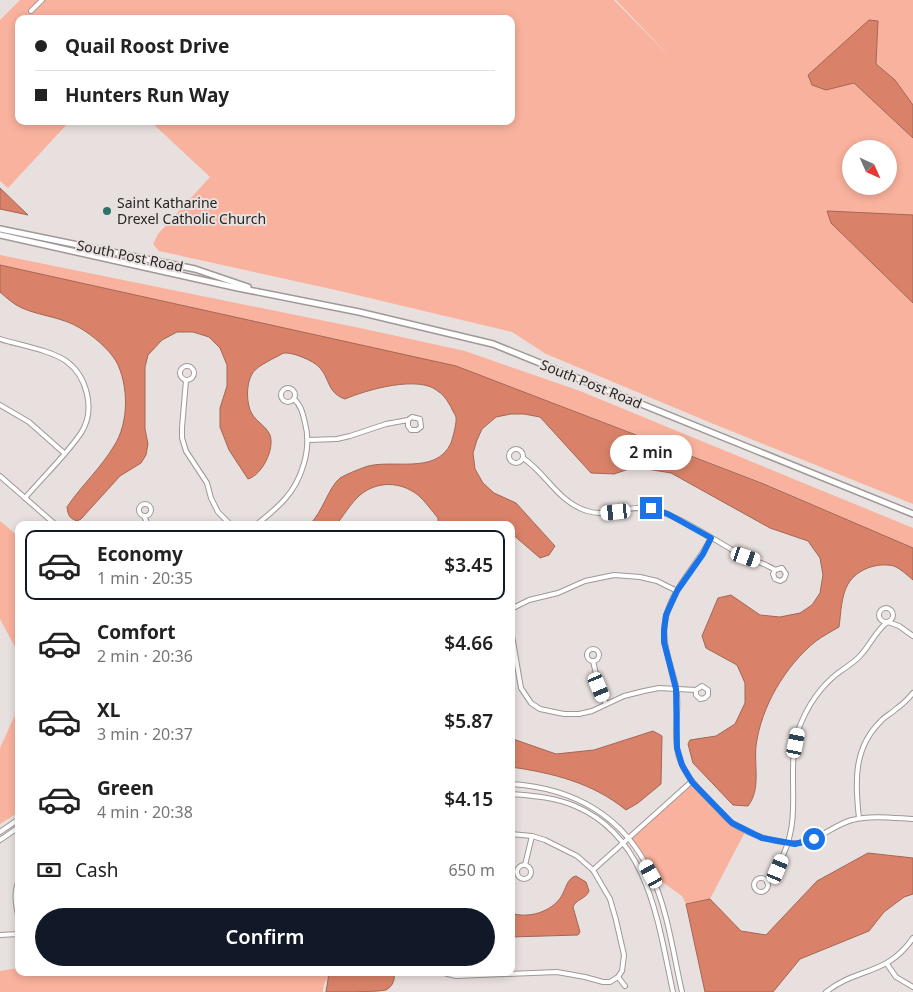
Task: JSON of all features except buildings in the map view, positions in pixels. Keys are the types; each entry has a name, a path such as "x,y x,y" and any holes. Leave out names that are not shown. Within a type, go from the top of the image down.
{"street":[{"path":"31,11 42,0"},
{"name":"South Post Road","path":"0,229 195,269 258,291"},
{"name":"South Post Road","path":"0,235 368,314 493,344 913,514"},
{"path":"118,261 120,253"},
{"path":"0,339 60,357 77,371 86,388 88,401 87,416 82,432 25,498"},
{"path":"186,380 182,438 186,451 207,483 211,498 218,512 227,521"},
{"path":"260,521 290,493 302,468 308,440 301,408 294,399"},
{"path":"0,405 29,422 64,453"},
{"path":"308,440 350,436 386,424 408,420"},
{"path":"522,458 531,464 561,496 586,511 601,514 638,507 651,508 668,514 746,557 768,565 775,570"},
{"path":"0,476 51,521"},
{"path":"144,516 146,521"},
{"path":"711,538 703,554 677,591 666,615 664,630 664,642 676,689 677,748 682,765 692,782 732,823 762,838 788,843 807,842 843,823 859,818 913,819"},
{"path":"515,607 529,600 614,575 640,577 657,581 677,591"},
{"path":"767,882 778,869 788,843 794,809 793,756 798,730 808,706 836,674 860,657 880,628 888,622 893,616 888,608 883,608 879,611 878,618 881,622 888,622 899,626 913,636"},
{"path":"515,653 521,688 526,697 531,703 540,708 564,714 579,714 592,711 624,696 659,688 696,690"},
{"path":"593,661 594,673 606,704"},
{"path":"859,818 857,764 862,746 882,720 896,710 913,693"},
{"path":"593,870 692,782"},
{"path":"515,784 548,788 579,799 599,811 620,828 638,851 654,884 664,911 682,992"},
{"path":"515,794 547,798 575,806 595,817 623,842 633,855 654,905 673,992"},
{"path":"0,832 15,822"},
{"path":"0,840 15,830"},
{"path":"515,834 532,836 553,843 577,856 593,870 610,899 624,963 618,977 610,982 557,972 515,974"},
{"path":"525,866 532,836"},
{"path":"0,935 15,934"},
{"path":"826,992 852,977 887,964 907,947 913,938"},
{"path":"887,964 896,977 913,987"},
{"path":"618,977 625,986"}],"shaded area":[{"path":"20,0 614,0 672,59 616,0 913,0 913,105 895,80 876,64 878,21 825,90 854,83 913,138 913,215 827,211 831,223 913,303 913,504 546,354 512,332 159,251 153,244 158,234 210,177 154,125 515,125 515,15 15,15 15,125 66,125 8,188 0,181 0,20"},
{"path":"869,20 878,21 876,64 895,80 913,105 913,138 854,83 826,90 812,85 808,75"},
{"path":"0,188 28,215 0,209"},
{"path":"827,211 913,215 913,303 831,223"},
{"path":"0,255 465,351 580,391 913,528 913,548 766,484 456,366 0,265"},
{"path":"0,265 456,366 764,484 913,548 913,580 897,567 881,565 862,571 848,584 844,594 839,627 816,641 805,651 794,662 776,688 759,731 756,746 756,785 752,799 748,806 733,805 693,763 688,744 690,740 716,736 735,724 745,703 745,683 737,665 706,648 702,636 718,598 731,595 760,615 780,617 800,613 812,605 820,593 823,575 820,558 808,541 770,528 671,473 635,467 614,474 591,473 540,417 524,414 496,417 482,429 473,453 475,469 483,483 494,493 516,503 555,546 549,555 540,558 515,536 515,521 438,521 438,518 421,497 411,490 396,485 381,485 367,490 360,495 339,521 313,521 340,478 365,467 376,465 424,463 444,453 451,443 456,422 456,417 450,405 439,392 419,384 393,385 345,399 335,393 323,371 316,365 298,355 284,353 256,369 250,378 248,400 250,410 270,435 271,447 262,467 253,477 248,479 229,450 220,427 220,408 227,386 227,365 220,348 209,337 193,332 177,332 162,340 148,355 145,367 145,429 148,444 146,455 141,463 120,476 81,519 77,521 69,516 67,507 109,454 119,437 126,404 120,371 109,351 85,331 66,321 22,308 0,292"},
{"path":"0,521 15,534 15,647 0,619"},
{"path":"15,715 15,815 0,824 0,748"},
{"path":"653,731 662,736 661,784 638,803 626,810 586,786 542,772 515,768 515,740 556,754 594,750"},
{"path":"691,782 732,823 746,830 710,899 686,904 682,896 651,874 629,838"},
{"path":"868,853 913,858 913,894 904,897 884,912 869,931 800,959 773,992 705,992 686,904 710,899 741,931 766,935 817,881"},
{"path":"576,876 586,882 589,891 573,907 580,932 578,935 515,937 515,914 532,915 551,907 561,897 573,877"},
{"path":"15,969 15,976 329,976 325,981 323,992 0,992 0,971"},
{"path":"329,976 394,976 392,985 386,990 326,992"}],"place":[{"name":"Saint Katharine Drexel Catholic Church","path":"107,211"}],"route":[{"path":"651,508 668,514 711,538 703,554 677,591 666,615 664,630 664,642 676,689 677,748 682,765 692,782 732,823 762,838 795,844 814,839"}]}
